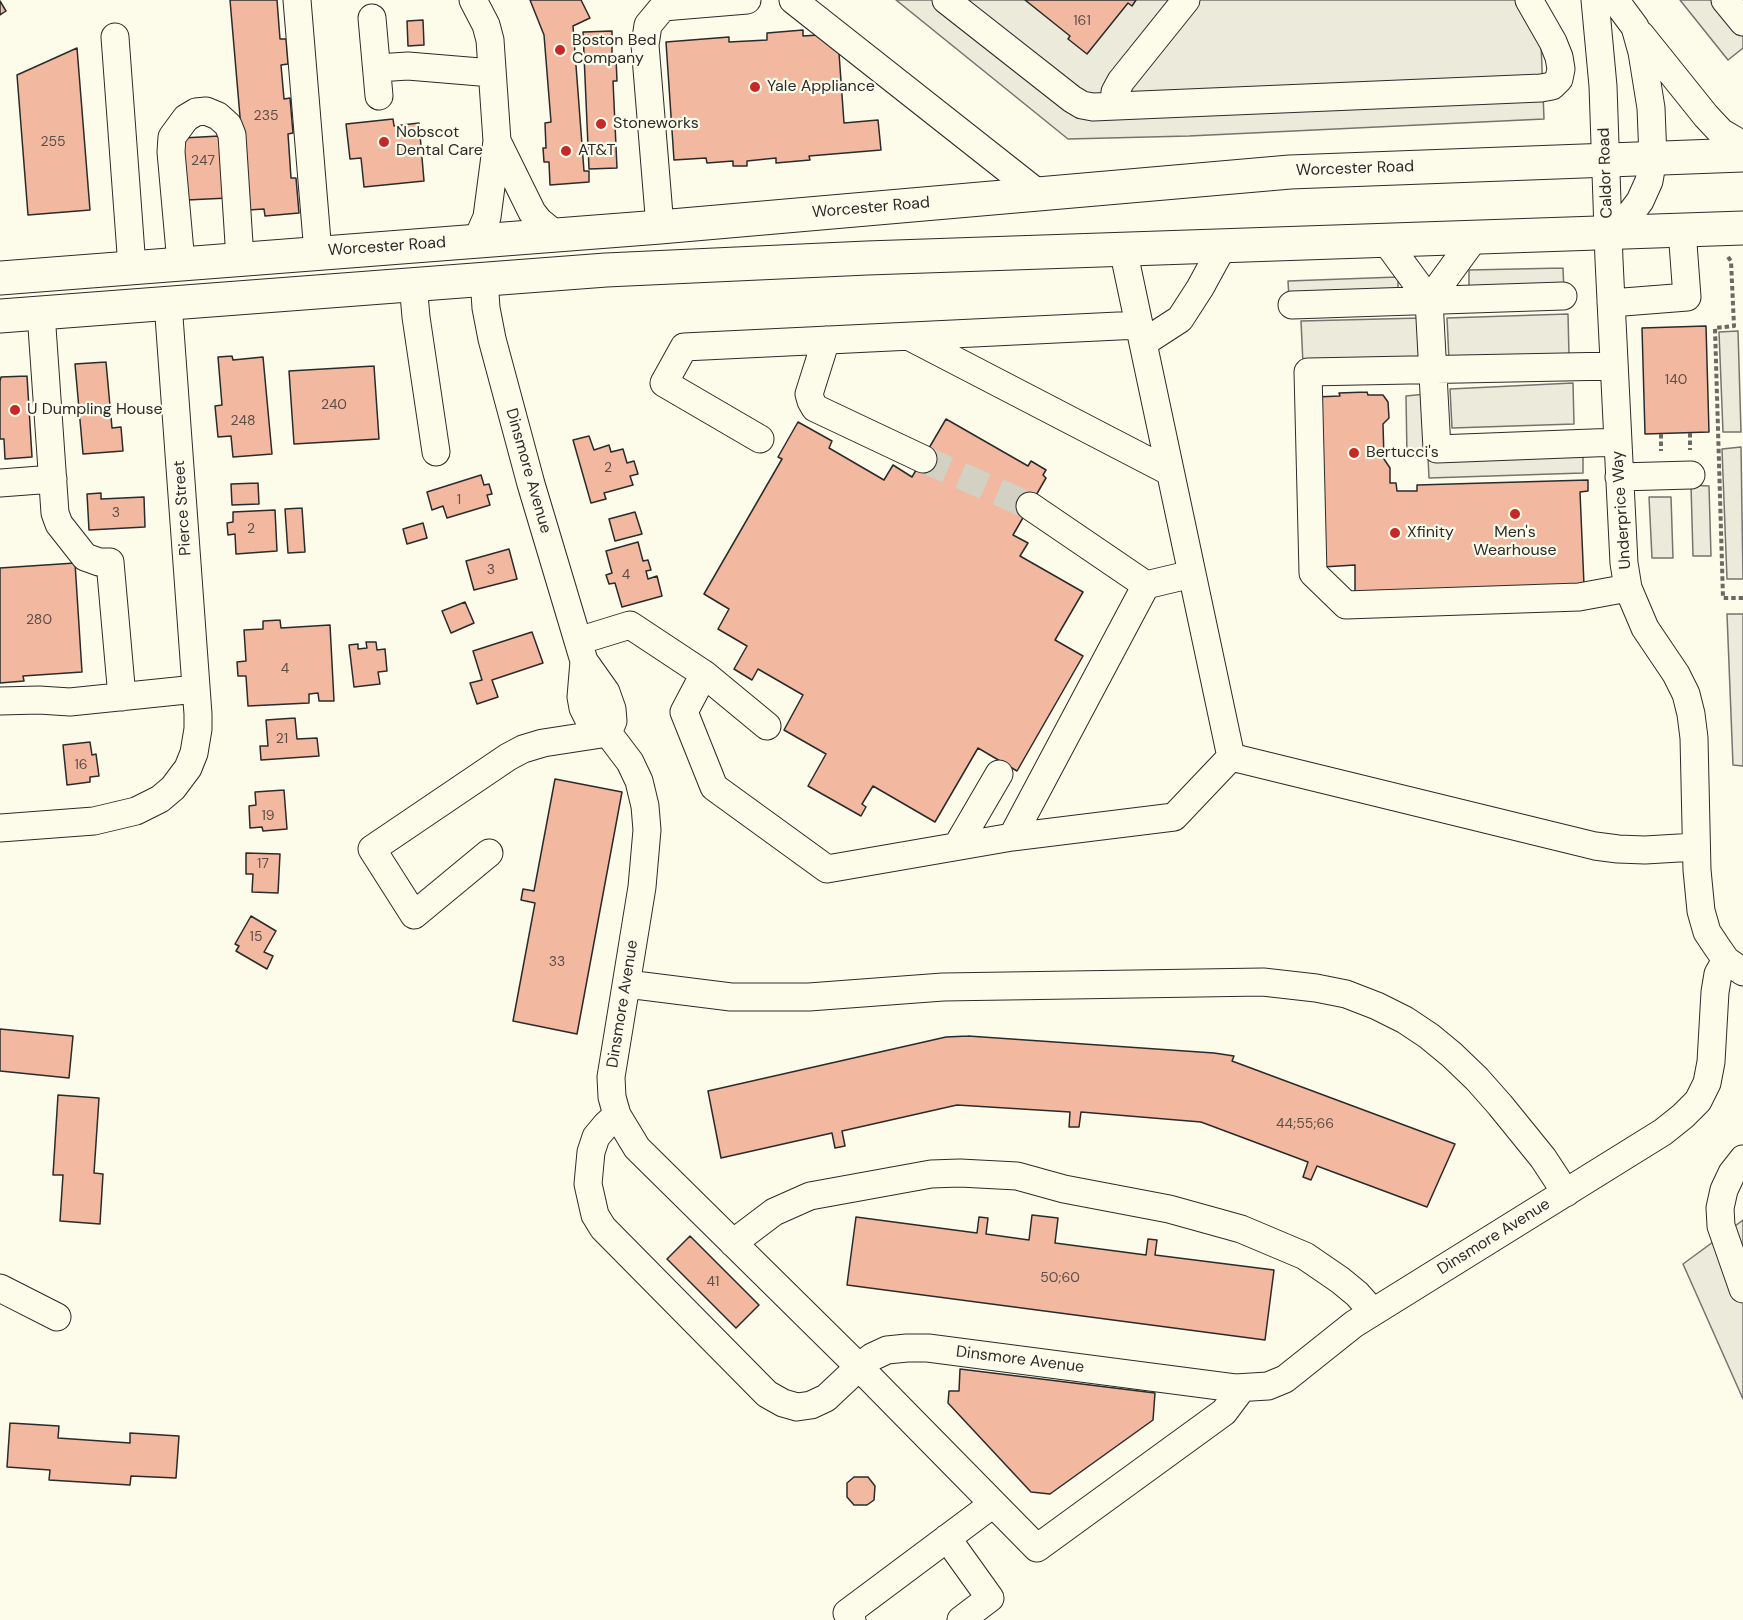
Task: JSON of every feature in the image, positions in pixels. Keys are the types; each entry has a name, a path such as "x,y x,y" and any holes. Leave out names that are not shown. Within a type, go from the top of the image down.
{"highway":[{"name":"Worcester Road","path":"0,278 660,227 1290,172 1743,155"},
{"path":"0,316 617,269 1743,228"}],"street":[{"path":"297,0 318,253"},
{"path":"473,0 488,33 497,141 487,217 477,240"},
{"path":"660,227 645,38 648,26 661,3 747,0"},
{"path":"793,0 1039,194"},
{"path":"946,0 1072,99 1082,105 1114,106 1552,86 1558,79 1561,69 1559,57 1529,0"},
{"path":"1114,106 1115,92 1121,81 1186,0"},
{"name":"Caldor Road","path":"1595,0 1603,86 1607,232"},
{"name":"Caldor Road","path":"1607,232 1628,217 1640,201 1649,181 1653,158 1647,78 1635,27 1614,0"},
{"path":"1725,0 1743,22"},
{"path":"372,18 379,96"},
{"path":"1635,27 1706,116 1721,132 1743,146"},
{"path":"115,37 132,267"},
{"path":"377,68 408,66 492,73"},
{"path":"181,263 171,152 172,137 186,118 196,112 206,111 218,116 228,125 232,135 240,259"},
{"path":"497,141 532,212 555,234"},
{"path":"1611,303 1687,297 1682,230"},
{"name":"Underprice Way","path":"1607,232 1624,563 1628,588 1645,628 1676,674 1686,694 1694,738 1696,847 1701,911 1707,932 1734,966"},
{"path":"1429,300 1475,237"},
{"path":"1385,240 1429,300 1437,448 1618,442"},
{"path":"760,439 664,383 684,347 909,336 1141,334 1180,319 1223,246"},
{"path":"1123,249 1231,757"},
{"name":"Dinsmore Avenue","path":"484,278 486,308 492,339 531,484 581,651 583,708 588,718 596,727 608,733 630,762 639,781 645,806 646,857 611,1077 612,1097 617,1115 637,1148 859,1367 872,1357 888,1350 928,1348 1242,1388 1268,1386 1285,1379 1372,1312 1663,1132 1683,1116 1698,1101 1707,1083 1711,1062 1718,974 1734,966"},
{"path":"413,283 436,452"},
{"path":"1292,305 1563,296"},
{"name":"Pierce Street","path":"0,828 106,819 126,815 153,804 173,788 188,768 196,746 197,701 168,303"},
{"path":"41,313 55,513 59,524 85,557 99,562 110,562 122,697"},
{"path":"909,336 1170,472"},
{"path":"826,340 810,394 811,401 816,408 923,459"},
{"path":"1614,366 1308,372 1313,573 1346,605 1579,597 1628,588"},
{"path":"1619,477 1691,475"},
{"path":"0,483 53,479"},
{"path":"1030,506 1146,585 1192,574"},
{"path":"1012,837 1146,585"},
{"path":"581,651 630,625 705,674 767,726"},
{"path":"705,674 684,712 714,787 828,869 1012,837 1174,817 1231,757"},
{"path":"0,701 70,702 122,697 197,701"},
{"path":"489,853 414,915 372,849 523,749 608,733"},
{"path":"1231,757 1595,846 1645,850 1696,847"},
{"path":"957,846 999,774"},
{"path":"627,984 698,994 749,998 809,997 943,987 1263,982 1346,994 1405,1020 1452,1055 1506,1112 1543,1158 1566,1193"},
{"path":"617,1115 596,1137 591,1152 588,1184 595,1215 603,1228 767,1394 798,1407 811,1405 826,1398 859,1367 1037,1548 1224,1412 1242,1388"},
{"path":"1743,1159 1732,1173 1724,1190 1720,1208 1721,1226 1743,1288"},
{"path":"733,1243 774,1212 810,1196 931,1174 1017,1176 1064,1189 1169,1209 1241,1229 1305,1256 1357,1294 1372,1312"},
{"path":"0,1288 57,1317"},
{"path":"852,1620 847,1613 993,1504"},
{"path":"947,1538 990,1598 961,1620"}],"path":[{"path":"1719,255 1728,257 1731,261 1734,326 1715,328 1723,598 1743,598"}],"shaded area":[{"path":"896,0 1524,0 1541,43 1544,119 1189,136 1068,139"},
{"path":"1680,0 1743,0 1743,48 1728,60"},
{"path":"1563,268 1564,292 1469,293 1469,270"},
{"path":"1398,277 1398,297 1289,299 1288,281"},
{"path":"1568,314 1569,355 1449,360 1447,318"},
{"path":"1421,318 1424,360 1303,364 1301,321"},
{"path":"1738,331 1741,432 1723,432 1719,332"},
{"path":"1573,383 1574,424 1452,428 1450,389"},
{"path":"1426,394 1428,457 1407,457 1406,396"},
{"path":"1741,447 1743,579 1727,579 1722,449"},
{"path":"1583,453 1583,473 1429,478 1428,457"},
{"path":"1691,485 1709,486 1711,556 1693,556"},
{"path":"1649,497 1671,497 1673,558 1652,558"},
{"path":"1727,614 1743,614 1743,766 1733,765"},
{"path":"1743,1220 1743,1399 1683,1264"}],"building":[{"path":"230,0 277,0 280,39 286,39 288,64 281,65 284,99 290,98 293,133 288,134 291,178 296,178 299,213 265,216 264,209 248,210"},
{"path":"530,0 581,0 590,18 573,26 584,171 589,171 589,182 550,185 549,162 544,162 543,148 546,148 545,123 551,122 544,35"},
{"path":"1025,0 1136,0 1132,6 1128,3 1087,54 1068,39 1070,36"},
{"path":"0,1 6,11 0,15"},
{"path":"423,20 424,45 408,46 407,21"},
{"name":"Yale Appliance","path":"803,30 803,36 819,35 839,53 844,123 878,120 881,150 809,156 810,160 776,163 776,158 747,161 747,166 733,166 733,161 707,163 706,158 674,160 666,42 729,37 729,42 767,40 767,33"},
{"name":"Stoneworks","path":"612,31 612,58 616,58 617,81 613,81 617,168 589,169 583,32"},
{"path":"77,48 90,210 28,215 17,75"},
{"name":"Nobscot Dental Care","path":"393,119 394,126 419,123 424,181 364,187 361,158 350,159 346,124"},
{"path":"219,136 228,198 187,200 183,138"},
{"path":"1706,326 1709,432 1645,434 1642,328"},
{"path":"232,356 233,360 263,357 272,454 233,457 231,436 218,437 215,406 222,405 218,357"},
{"path":"106,362 112,428 121,427 123,451 83,454 75,364"},
{"path":"374,366 379,439 294,444 289,371"},
{"name":"U Dumpling House","path":"27,376 32,457 5,459 4,439 0,439 1,377"},
{"path":"1367,392 1368,395 1383,395 1388,402 1389,418 1383,424 1384,459 1390,468 1390,483 1396,483 1397,491 1417,491 1417,485 1588,480 1588,491 1580,492 1584,585 1355,594 1355,565 1323,567 1316,397"},
{"path":"946,419 1028,466 1031,461 1046,470 1043,475 1046,478 1013,535 1028,543 1020,556 1083,592 1055,640 1083,656 1017,771 978,748 935,822 873,786 862,804 866,807 861,816 808,786 826,754 784,730 803,695 758,669 752,680 734,669 747,646 718,629 729,609 704,594 782,459 778,457 798,422 832,441 829,448 884,480 893,465 912,477"},
{"path":"589,436 594,450 609,445 611,452 623,449 627,463 634,461 638,474 630,476 633,485 604,493 606,499 591,503 573,440"},
{"path":"481,475 484,485 489,484 492,494 487,495 490,505 447,518 443,506 432,510 427,492"},
{"path":"258,483 259,504 232,505 231,484"},
{"path":"101,493 101,499 144,497 145,527 89,530 87,494"},
{"path":"302,508 305,552 288,553 285,509"},
{"path":"275,510 277,551 236,554 235,534 228,535 227,523 233,522 233,512"},
{"path":"635,512 642,534 615,541 609,519"},
{"path":"423,523 427,538 407,544 403,529"},
{"path":"638,542 643,561 648,560 651,570 646,571 648,579 657,576 662,596 622,607 615,583 609,584 606,575 612,573 606,551"},
{"path":"509,549 517,579 474,590 466,561"},
{"path":"75,563 82,672 23,676 24,681 0,683 0,568"},
{"path":"465,602 474,623 451,633 442,611"},
{"path":"280,620 281,628 330,625 334,701 319,701 318,693 309,694 309,703 248,706 246,676 238,676 237,662 246,661 244,630 263,629 263,621"},
{"path":"532,632 543,663 492,680 498,697 477,704 470,683 482,680 473,651"},
{"path":"366,642 376,642 377,650 385,649 387,671 378,672 380,684 354,687 349,645 358,644 358,649 367,648"},
{"path":"295,718 297,739 317,738 319,756 261,760 260,746 268,746 266,720"},
{"path":"90,742 92,755 96,754 99,776 90,777 90,782 67,785 63,745"},
{"path":"555,779 622,792 577,1034 513,1021 535,903 521,900 523,889 534,891"},
{"path":"284,790 287,829 263,831 262,827 250,828 249,806 256,805 255,792"},
{"path":"246,853 280,854 278,893 252,892 253,874 246,874"},
{"path":"251,916 276,931 264,952 273,956 267,969 236,951 239,946 235,944"},
{"path":"0,1029 73,1036 69,1078 0,1071"},
{"path":"968,1036 1234,1056 1232,1061 1455,1144 1427,1207 1317,1166 1311,1180 1303,1177 1308,1162 1201,1122 1081,1112 1079,1127 1069,1127 1070,1112 957,1105 842,1131 845,1146 835,1148 832,1133 721,1158 708,1091 946,1037"},
{"path":"58,1095 99,1098 94,1173 103,1174 100,1224 60,1221 63,1175 53,1175"},
{"path":"1032,1215 1058,1218 1055,1243 1146,1255 1148,1239 1157,1240 1155,1255 1274,1270 1265,1340 847,1285 856,1217 977,1233 979,1217 988,1218 986,1234 1029,1240"},
{"path":"690,1236 759,1305 736,1328 667,1259"},
{"path":"960,1369 1155,1393 1153,1420 1050,1494 1031,1492 948,1403 949,1391 959,1391"},
{"path":"10,1423 59,1426 58,1438 130,1443 130,1433 179,1436 176,1478 131,1476 130,1485 49,1480 50,1470 7,1467"},
{"path":"854,1477 868,1477 875,1486 874,1500 867,1505 854,1505 847,1497 847,1483"}],"tunnel":[{"path":"923,459 1030,506"}],"place":[{"name":"Boston Bed Company","path":"560,50"},
{"name":"Yale Appliance","path":"755,87"},
{"name":"Stoneworks","path":"601,124"},
{"name":"Nobscot Dental Care","path":"384,142"},
{"name":"AT&T","path":"566,151"},
{"name":"U Dumpling House","path":"15,410"},
{"name":"Bertucci's","path":"1354,453"},
{"name":"Men's Wearhouse","path":"1515,514"},
{"name":"Xfinity","path":"1395,533"}]}
